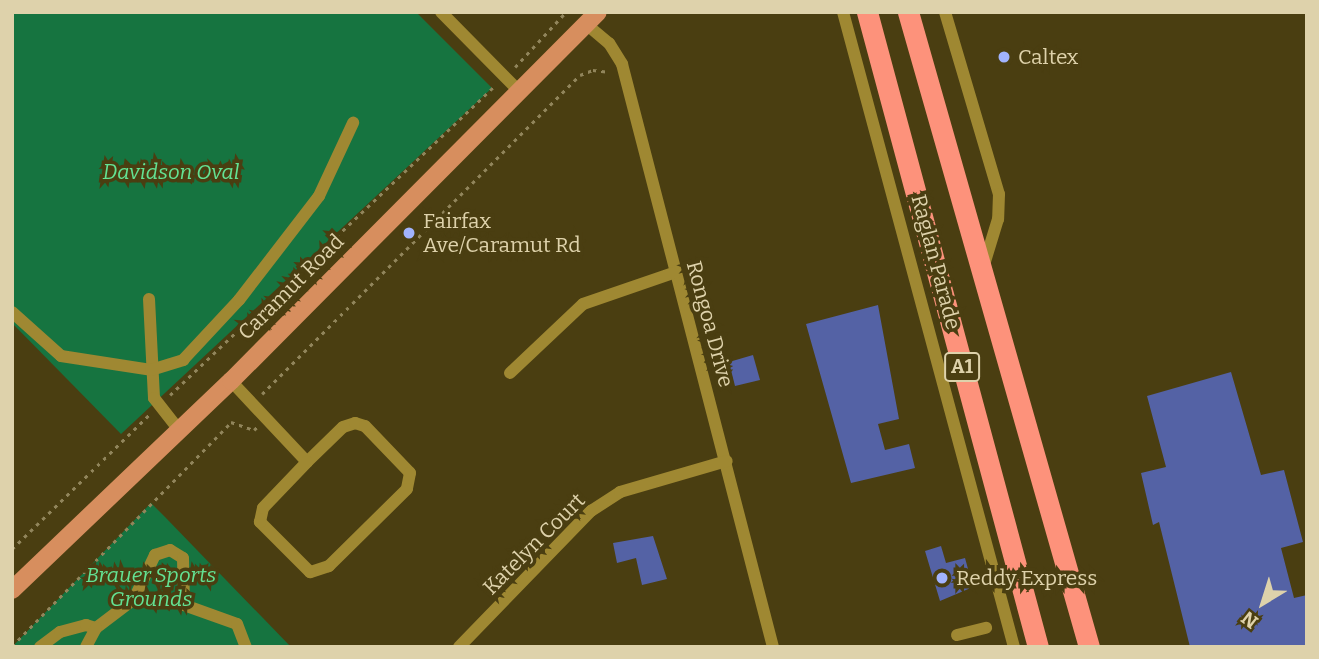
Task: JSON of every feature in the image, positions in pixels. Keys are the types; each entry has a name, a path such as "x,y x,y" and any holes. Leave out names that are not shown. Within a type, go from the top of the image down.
{"highway":[{"name":"Raglan Parade","path":"867,12 1038,647"},
{"name":"Raglan Parade","path":"908,12 1089,647"}],"main road":[{"name":"Caramut Road","path":"12,590 230,381 592,18"}],"street":[{"path":"441,12 518,90"},
{"name":"Raglan Parade","path":"843,12 1014,647"},
{"name":"Raglan Parade","path":"945,12 999,194 998,219 983,268"},
{"name":"Rongoa Drive","path":"592,18 622,64 774,647"},
{"path":"12,312 61,356 151,370 183,360 239,300 319,196 353,123"},
{"path":"510,373 583,304 676,272"},
{"path":"149,299 151,370 158,406 179,430"},
{"path":"230,381 307,462"},
{"path":"355,423 365,426 410,473 407,489 329,566 310,572 260,522 263,508 307,462 343,427 355,423"},
{"name":"Katelyn Court","path":"459,647 591,511 620,492 727,461"},
{"path":"86,647 96,628 134,599 155,555 170,550 183,558 184,605 237,624 246,647"},
{"path":"40,647 60,632 86,625 96,628"},
{"path":"957,635 986,628"}],"path":[{"path":"12,549 158,406 505,77 566,12"},
{"path":"12,646 231,422 254,430 271,413 261,390 580,75 593,70 615,75"}],"green space":[{"name":"Davidson Oval","path":"12,12 416,12 492,88 121,434 12,323"},
{"name":"Brauer Sports Grounds","path":"151,503 166,518 291,647 12,647"}],"building":[{"path":"878,305 899,419 878,424 885,450 909,444 915,468 851,483 806,324"},
{"path":"753,355 760,380 735,386 729,362"},
{"path":"1231,372 1261,475 1284,470 1303,542 1281,548 1294,598 1307,595 1307,647 1190,647 1159,522 1153,525 1141,473 1166,467 1147,396"},
{"path":"653,536 667,579 642,585 636,558 617,563 613,543"},
{"path":"941,546 946,563 965,558 973,587 940,601 925,551"}],"place":[{"name":"Caltex","path":"1004,57"},
{"name":"Fairfax Ave/Caramut Rd","path":"409,233"},
{"name":"Reddy Express","path":"942,578"}]}
